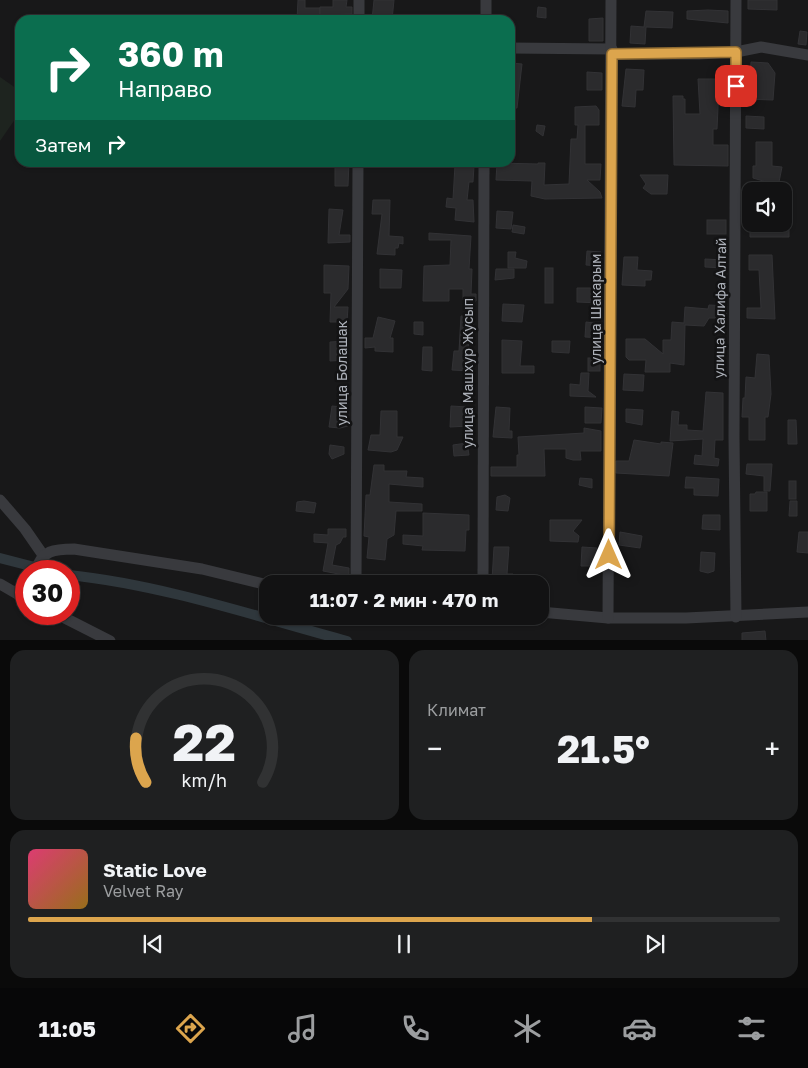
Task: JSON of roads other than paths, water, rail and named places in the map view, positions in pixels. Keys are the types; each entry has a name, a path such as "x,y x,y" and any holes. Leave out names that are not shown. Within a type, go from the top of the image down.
{"street":[{"path":"359,0 359,15"},
{"path":"486,0 486,15"},
{"name":"улица Шакарым","path":"608,618 611,0"},
{"name":"улица Халифа Алтай","path":"736,0 734,437 736,617"},
{"path":"515,48 612,52 736,52 761,47 808,55"},
{"name":"улица Болашак","path":"356,575 358,167"},
{"name":"улица Машхур Жусып","path":"483,575 484,167"},
{"path":"0,500 25,529 38,560"},
{"path":"42,560 54,549 74,549 202,568 259,583"},
{"path":"0,584 15,591"},
{"path":"549,613 608,618 736,617 808,612"},
{"path":"79,625 110,640"}],"waterway":[{"path":"0,558 15,562"},
{"path":"80,577 174,594 343,640"}]}
